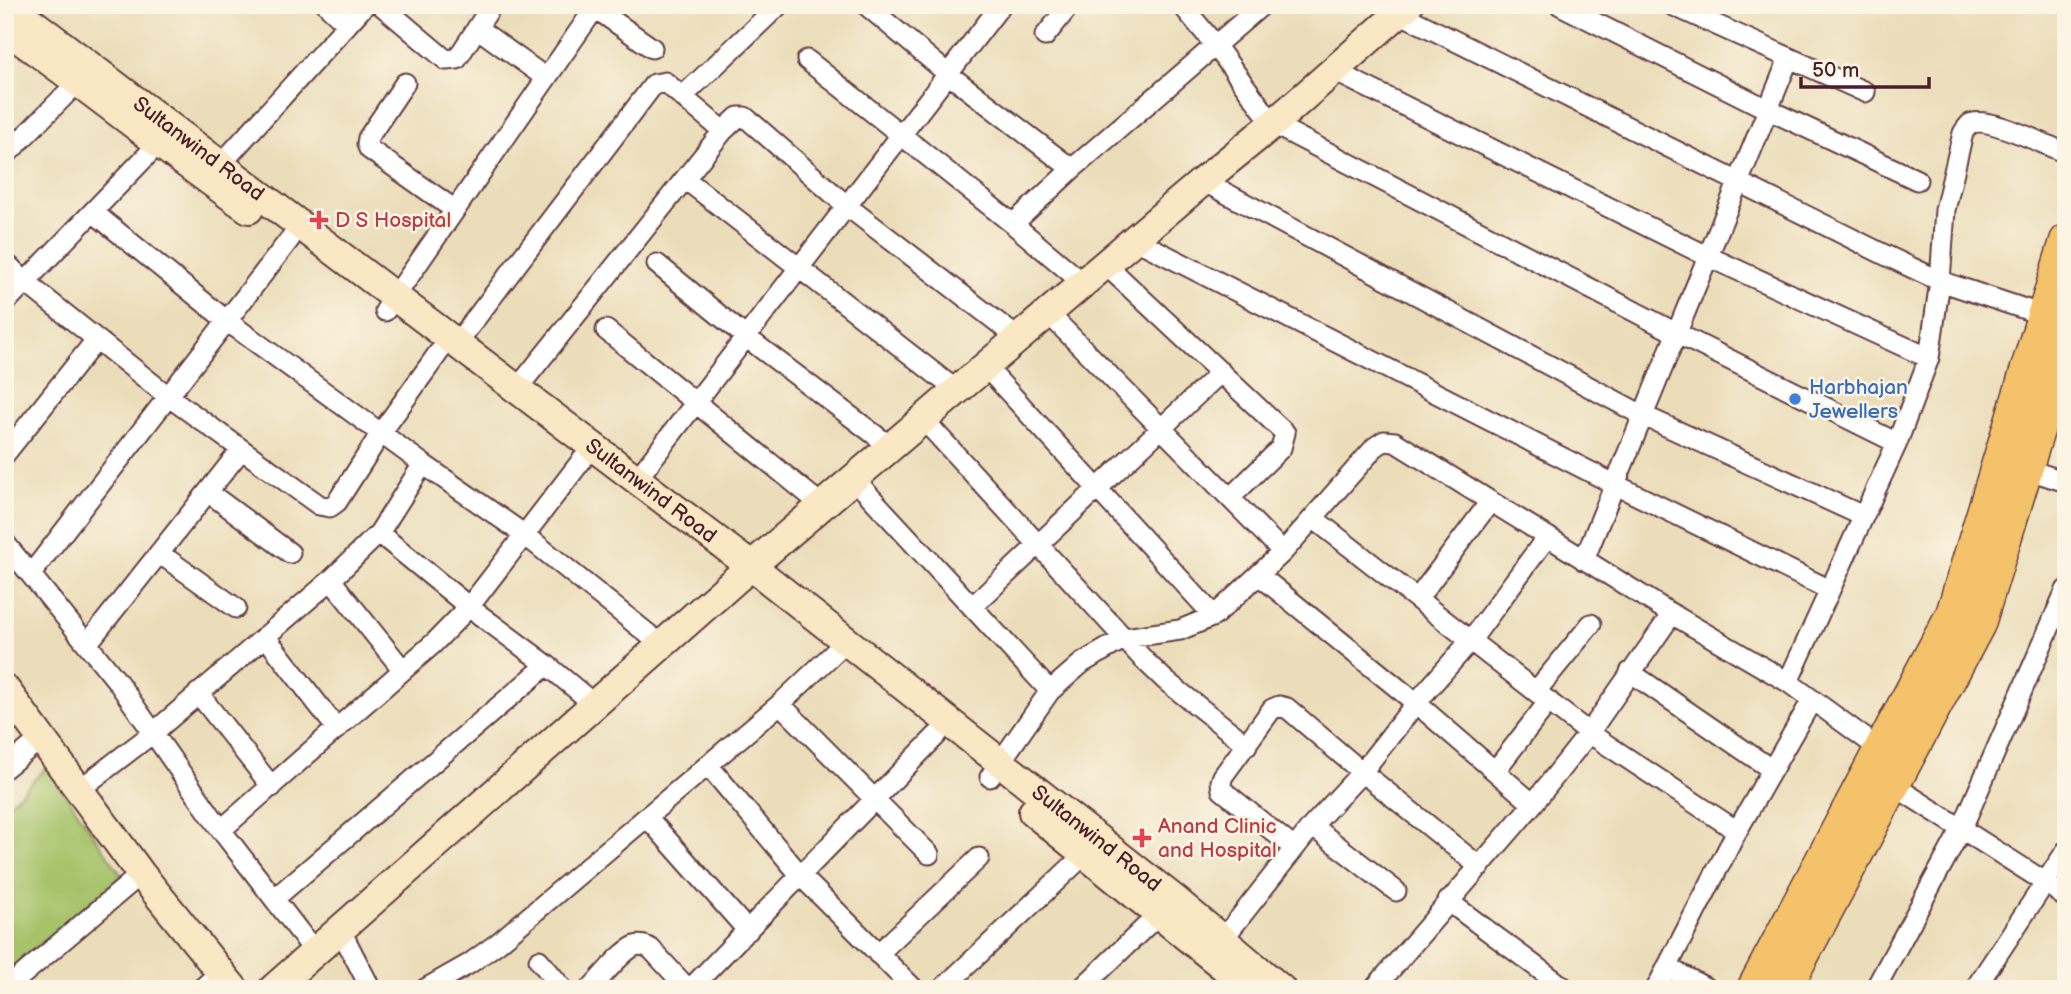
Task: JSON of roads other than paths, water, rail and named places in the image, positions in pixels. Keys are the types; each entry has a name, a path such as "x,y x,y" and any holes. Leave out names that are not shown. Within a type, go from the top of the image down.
{"main road":[{"name":"Sultanwind Road","path":"9,5 214,172 448,348 582,460 745,571 835,652 937,735 995,770 1085,854 1166,907 1223,939 1281,989"},
{"path":"273,989 745,571 1273,124 1400,8"},
{"path":"5,29 158,144 214,172 290,239 390,304"},
{"path":"2013,464 2043,315 2066,241"},
{"path":"1785,989 1892,767 2066,339"},
{"name":"Sultanwind Road","path":"448,348 517,389 637,480 745,571 1166,907 1251,989"},
{"path":"5,689 219,983"},
{"path":"1753,989 1892,767"}],"street":[{"path":"327,5 347,24"},
{"path":"214,172 365,5"},
{"path":"382,5 446,60 457,60 492,5"},
{"path":"682,97 779,5"},
{"path":"866,5 948,74 1072,169"},
{"path":"637,480 1001,5"},
{"path":"1045,36 1070,5"},
{"path":"1182,5 1273,124 1676,333 1897,443"},
{"path":"1013,224 1072,169 1262,5"},
{"path":"1560,5 1767,109 1917,180"},
{"path":"1672,5 1865,92"},
{"path":"390,304 594,6 652,48"},
{"path":"1400,8 1737,181 1940,281 2043,315"},
{"path":"477,27 547,78"},
{"path":"1584,560 1789,58"},
{"path":"807,60 1083,283"},
{"path":"1332,70 1707,256 1929,358"},
{"path":"5,156 79,82"},
{"path":"5,262 25,282 169,397 319,505 330,507 337,502 381,433 654,84 664,82 723,131"},
{"path":"405,83 368,138 367,144 369,149 455,211"},
{"path":"517,389 723,131 733,120 745,117 847,206 1018,338"},
{"path":"1788,682 1897,443 1929,358 1940,281 1945,210 1963,132 1970,124 1980,122 1997,125 2066,153"},
{"path":"5,303 158,144"},
{"path":"685,179 956,390"},
{"path":"1203,181 1642,415 1863,516"},
{"path":"93,212 227,321 525,535 663,646"},
{"path":"32,574 290,239"},
{"path":"1135,239 1614,484 1830,590"},
{"path":"657,264 746,337 891,447"},
{"path":"1105,264 1285,433 1281,448 1230,498"},
{"path":"1048,313 1283,552"},
{"path":"606,330 822,506"},
{"path":"5,454 96,340"},
{"path":"985,366 1214,616"},
{"path":"972,607 1221,372"},
{"path":"923,419 1166,681 1247,745"},
{"path":"995,770 1050,691 1082,663 1125,638 1180,630 1214,616 1283,552 1375,447 1384,441 1395,442 1672,614 1788,682 1962,828 2066,898"},
{"path":"87,644 241,450"},
{"path":"221,830 403,670 469,607 582,460"},
{"path":"80,789 153,733 331,580 379,533 423,464"},
{"path":"2013,464 2066,482"},
{"path":"854,479 1050,691"},
{"path":"208,492 290,553"},
{"path":"1418,598 1490,502"},
{"path":"1313,517 1589,733 1737,831"},
{"path":"379,533 595,705"},
{"path":"1223,939 1312,826 1362,772 1416,703 1471,640 1547,537"},
{"path":"5,543 117,681 221,830 315,952"},
{"path":"159,553 236,608"},
{"path":"1259,575 1416,703 1533,804"},
{"path":"331,580 403,670"},
{"path":"1875,989 1962,828 2066,590"},
{"path":"1374,989 1533,804 1589,733 1672,614"},
{"path":"1495,771 1591,624"},
{"path":"265,636 337,729"},
{"path":"425,989 470,964 498,943 780,704 835,652"},
{"path":"274,899 547,665"},
{"path":"1630,672 1771,769"},
{"path":"198,693 272,787"},
{"path":"1656,989 1737,831 1812,700"},
{"path":"780,704 929,854"},
{"path":"1294,848 1222,790 1221,782 1272,709 1279,706 1287,708 1480,867"},
{"path":"590,989 627,951 644,945 689,989 937,735"},
{"path":"5,768 42,738"},
{"path":"708,765 801,876 914,989"},
{"path":"647,817 748,931"},
{"path":"1312,826 1396,891"},
{"path":"1978,984 2066,851"},
{"path":"942,989 1085,854"},
{"path":"878,954 979,858"},
{"path":"13,981 141,874"},
{"path":"1448,901 1566,989"},
{"path":"1081,989 1166,907"},
{"path":"340,929 372,989"},
{"path":"539,960 563,989"},
{"path":"1667,967 1709,989"}],"place":[{"name":"D S Hospital","path":"319,220"},
{"name":"Harbhajan Jewellers","path":"1795,399"},
{"name":"Anand Clinic and Hospital","path":"1142,838"}]}
